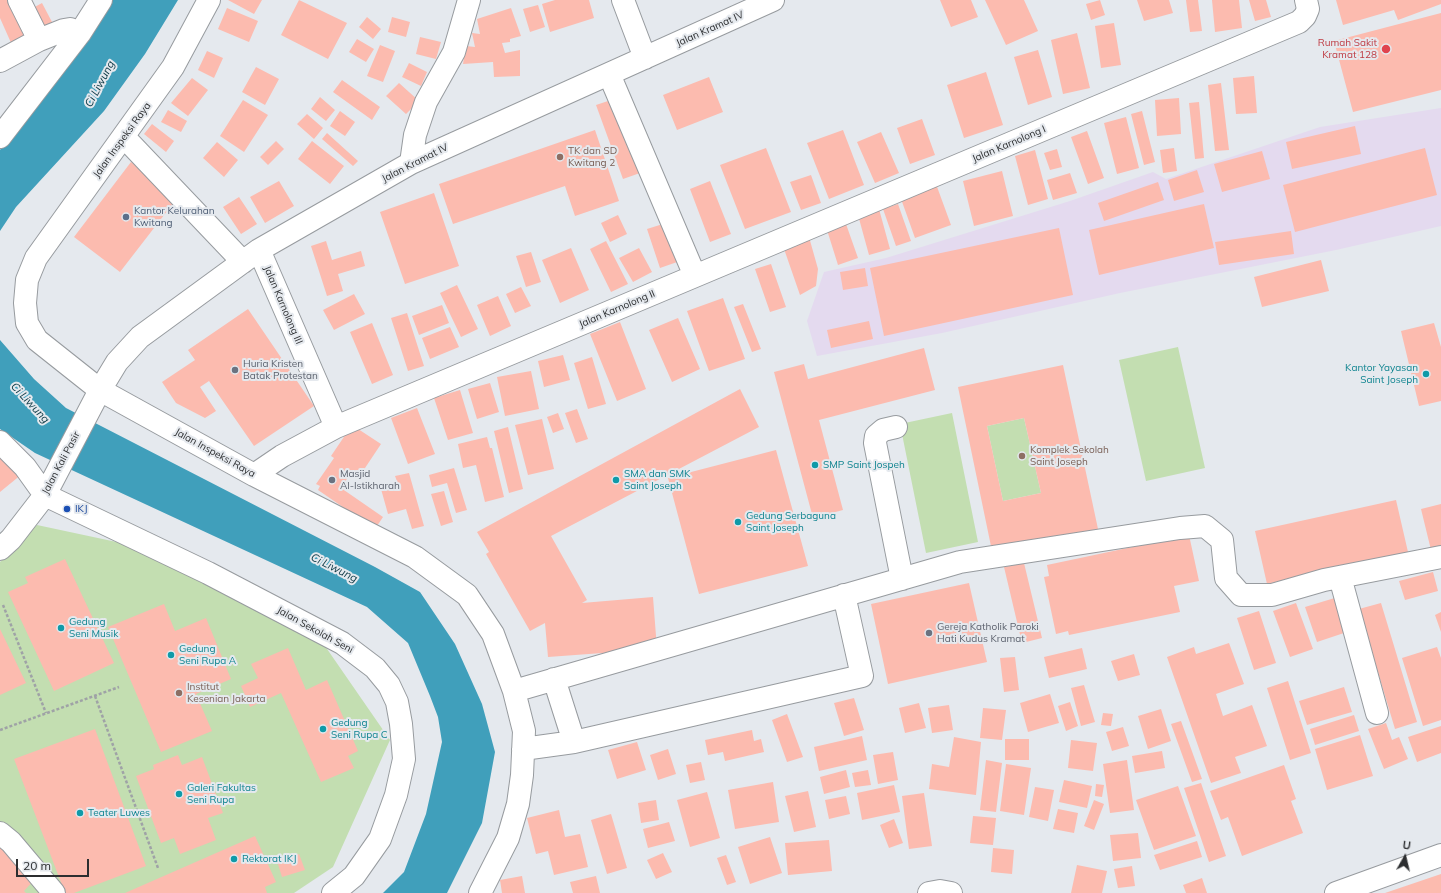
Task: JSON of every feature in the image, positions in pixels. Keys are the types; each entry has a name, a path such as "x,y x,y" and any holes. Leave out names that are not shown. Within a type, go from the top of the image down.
{"street":[{"path":"19,0 39,40"},
{"path":"0,138 80,32 101,0"},
{"name":"Jalan Inspeksi Raya","path":"209,0 173,67 36,258 27,280 24,303 28,323 37,340 96,397 415,557 467,595 493,634 514,691 524,731 522,775 516,811 508,838 480,893"},
{"path":"411,163 415,135 426,102 454,52 469,0"},
{"path":"623,0 645,58"},
{"name":"Jalan Kramat IV","path":"96,397 117,362 140,337 251,256 411,163 773,0"},
{"name":"Jalan Karnolong I","path":"695,276 1299,22 1308,10 1306,0"},
{"path":"0,60 39,40 64,30 70,29 80,32"},
{"path":"609,74 695,276"},
{"name":"Jalan Karnolong III","path":"124,137 251,256 336,428"},
{"name":"Jalan Karnolong II","path":"336,428 695,276"},
{"name":"Jalan Kali Pasir","path":"4,540 49,487 96,397"},
{"path":"896,427 883,430 876,436 875,443 902,579"},
{"path":"254,475 282,456 336,428"},
{"path":"0,442 25,467 49,487"},
{"name":"Jalan Sekolah Seni","path":"49,487 342,643 376,668 389,684 397,702 404,759 396,795 380,839 354,876 333,893"},
{"path":"514,691 960,562 1180,528 1205,526 1222,540 1226,578 1241,595 1272,595 1340,577 1441,557"},
{"path":"1340,577 1377,713"},
{"path":"523,749 574,742 862,676 844,595"},
{"path":"554,679 574,742"},
{"path":"0,833 11,842 54,893"},
{"path":"1336,893 1441,855"},
{"path":"929,893 951,893"}],"path":[{"path":"3,605 46,714"},
{"path":"0,730 119,687"},
{"path":"95,696 158,868"}],"shaded area":[{"path":"1441,108 1441,226 1336,250 1120,293 942,333 817,356 807,321 824,272 886,258 1070,201 1153,172 1166,179 1320,127"}],"green space":[{"path":"1178,347 1205,468 1146,481 1119,360"},
{"path":"952,413 978,542 926,553 900,424"},
{"path":"1024,418 1041,493 1003,501 987,426"},
{"name":"Institut Kesenian Jakarta","path":"37,525 140,547 325,646 390,740 333,867 294,893 0,893 0,562"}],"water":[{"name":"Ci Liwung","path":"106,0 178,0 145,54 104,111 16,207 0,231 0,150 100,12"},
{"name":"Ci Liwung","path":"0,340 34,379 66,408 375,567 420,592 455,644 482,704 495,752 482,823 447,893 383,893 404,872 426,814 442,742 438,717 408,643 367,607 35,453 0,429"}],"building":[{"path":"0,0 11,0 28,39 12,45 0,18"},
{"path":"228,0 262,0 254,14"},
{"path":"299,0 347,23 328,59 281,35"},
{"path":"555,0 589,0 594,18 550,32 542,4"},
{"path":"940,0 971,0 978,17 951,27"},
{"path":"985,0 1024,0 1038,31 1006,45"},
{"path":"1100,0 1105,15 1091,20 1086,4"},
{"path":"1137,0 1169,0 1173,13 1144,21"},
{"path":"1186,0 1198,0 1202,31 1190,32"},
{"path":"1212,0 1239,0 1242,28 1215,32"},
{"path":"1249,0 1266,0 1271,17 1255,21"},
{"path":"1336,0 1441,0 1441,4 1398,20 1394,10 1343,25"},
{"path":"42,3 52,22 41,28 31,9"},
{"path":"538,5 545,27 530,32 523,9"},
{"path":"227,8 258,21 249,42 218,29"},
{"path":"511,8 521,36 510,39 510,42 502,43 505,53 520,50 520,76 494,77 493,62 463,64 466,46 475,47 472,33 480,34 477,19"},
{"name":"Rumah Sakit Kramat 128","path":"1441,13 1441,90 1353,112 1334,41"},
{"path":"367,17 381,29 373,39 359,27"},
{"path":"392,17 410,22 406,37 388,32"},
{"path":"1114,23 1121,65 1101,68 1095,26"},
{"path":"1077,33 1090,88 1063,94 1051,40"},
{"path":"420,37 441,42 436,59 416,54"},
{"path":"357,39 374,49 366,62 349,52"},
{"path":"380,45 395,51 383,82 367,76"},
{"path":"1038,50 1052,97 1028,105 1014,57"},
{"path":"207,51 223,58 214,78 198,70"},
{"path":"409,63 427,72 421,86 402,77"},
{"path":"256,67 279,79 265,105 242,92"},
{"path":"986,72 1003,125 964,138 947,85"},
{"path":"1254,76 1257,113 1236,114 1233,78"},
{"path":"709,77 723,112 677,130 663,95"},
{"path":"192,78 208,90 188,116 171,103"},
{"path":"342,80 380,107 372,120 333,92"},
{"path":"399,83 419,101 406,114 386,96"},
{"path":"1221,83 1229,150 1215,151 1208,85"},
{"path":"320,97 335,110 326,121 311,109"},
{"path":"1179,98 1181,134 1157,136 1155,100"},
{"path":"614,99 640,173 623,179 596,105"},
{"path":"243,100 268,115 244,152 220,136"},
{"path":"1199,102 1204,158 1195,159 1189,103"},
{"path":"168,110 187,121 181,132 161,122"},
{"path":"340,111 355,122 345,136 330,126"},
{"path":"1142,111 1155,162 1144,165 1131,114"},
{"path":"307,114 323,128 314,139 297,124"},
{"path":"1126,117 1139,168 1117,174 1104,123"},
{"path":"922,119 935,155 910,164 897,128"},
{"path":"152,124 174,141 166,152 144,134"},
{"path":"1355,126 1361,154 1292,169 1286,142"},
{"name":"TK dan SD Kwitang 2","path":"595,130 619,201 575,216 565,186 453,224 439,184"},
{"path":"843,130 864,185 829,199 807,143"},
{"path":"1087,131 1104,178 1088,184 1071,137"},
{"path":"881,132 899,173 875,183 857,142"},
{"path":"327,133 358,161 353,166 322,139"},
{"path":"276,141 284,149 268,165 260,157"},
{"path":"312,141 344,166 330,184 298,159"},
{"path":"217,142 238,160 224,177 203,158"},
{"path":"766,148 791,212 745,229 720,165"},
{"path":"1174,148 1177,171 1163,173 1160,150"},
{"path":"1425,148 1437,195 1295,232 1283,185"},
{"path":"1057,149 1062,167 1050,170 1044,153"},
{"path":"1035,150 1048,199 1028,205 1015,156"},
{"path":"1262,151 1270,179 1222,192 1214,164"},
{"name":"Kantor Kelurahan Kwitang","path":"131,162 178,197 120,272 74,237"},
{"path":"1197,170 1204,192 1174,201 1168,180"},
{"path":"1002,171 1013,216 974,226 963,181"},
{"path":"1070,173 1077,193 1053,200 1047,180"},
{"path":"811,175 821,203 801,210 790,182"},
{"path":"279,181 294,206 265,223 250,197"},
{"path":"710,181 731,234 710,242 690,189"},
{"path":"1158,182 1164,200 1104,221 1098,203"},
{"path":"936,184 951,225 915,238 900,196"},
{"path":"434,193 459,266 405,284 380,212"},
{"path":"239,197 257,224 241,234 223,207"},
{"path":"898,204 911,241 896,246 883,209"},
{"path":"1204,204 1214,248 1099,275 1089,230"},
{"path":"879,209 890,249 869,255 858,215"},
{"path":"618,215 627,234 610,242 601,223"},
{"path":"666,223 680,261 660,268 647,229"},
{"path":"846,224 858,258 838,265 827,230"},
{"path":"1059,228 1073,295 884,336 870,268"},
{"path":"1291,231 1294,254 1219,265 1215,242"},
{"path":"809,237 818,269 816,286 800,295 783,246"},
{"path":"326,241 332,260 361,251 365,266 338,274 343,291 327,296 311,246"},
{"path":"606,241 628,284 611,292 590,249"},
{"path":"571,248 589,290 560,303 542,260"},
{"path":"639,248 652,272 633,282 619,258"},
{"path":"531,252 541,282 526,287 516,256"},
{"path":"1321,260 1329,291 1262,307 1254,277"},
{"path":"771,264 786,307 770,312 755,269"},
{"path":"865,268 868,286 843,290 840,272"},
{"path":"457,285 478,329 461,337 440,293"},
{"path":"521,287 531,306 515,313 506,294"},
{"path":"354,294 365,314 334,330 323,310"},
{"path":"498,296 511,326 490,336 477,305"},
{"path":"723,298 745,359 709,371 687,311"},
{"path":"743,304 761,349 752,352 734,307"},
{"path":"442,305 449,323 419,335 412,316"},
{"name":"Huria Kristen Batak Protestan","path":"248,309 314,406 254,446 209,381 200,387 216,411 205,418 176,403 162,382 195,360 188,350"},
{"path":"407,313 424,366 408,371 391,318"},
{"path":"678,318 700,369 672,382 649,330"},
{"path":"869,321 873,339 831,348 827,330"},
{"path":"620,322 646,389 617,401 590,334"},
{"path":"372,323 393,375 372,384 350,332"},
{"name":"Kantor Yayasan Saint Joseph","path":"1434,323 1441,347 1441,401 1419,406 1401,331"},
{"path":"450,327 459,347 430,359 422,338"},
{"name":"SMP Saint Jospeh","path":"924,348 935,390 819,420 843,510 813,518 774,372 804,364 808,379"},
{"path":"563,355 570,380 544,387 538,361"},
{"path":"592,357 606,404 588,409 574,363"},
{"path":"1063,365 1098,529 992,551 958,387","holes":["1024,418 1041,493 1003,501 987,426"]},
{"path":"531,371 539,409 505,416 497,377"},
{"path":"490,383 499,412 477,419 468,389"},
{"name":"SMA dan SMK Saint Joseph","path":"740,389 759,427 551,536 587,600 582,603 653,597 657,649 548,657 545,623 530,631 486,554 489,552 477,532"},
{"path":"460,390 473,433 448,440 434,398"},
{"path":"417,408 435,454 408,464 391,418"},
{"path":"577,409 588,439 576,443 565,413"},
{"path":"558,413 564,429 553,433 547,417"},
{"path":"542,419 554,469 528,475 515,425"},
{"name":"Masjid Al-Istikharah","path":"352,425 381,444 359,477 352,471 341,488 383,517 375,529 318,490 320,486 316,484 334,458 331,456"},
{"path":"508,427 523,489 509,493 494,431"},
{"path":"487,437 490,448 492,448 504,497 485,502 476,465 463,468 458,444"},
{"path":"0,449 22,474 0,492"},
{"name":"Gedung Serbaguna Saint Joseph","path":"776,450 808,566 699,594 668,478"},
{"path":"454,468 467,510 456,513 447,483 432,487 429,475"},
{"path":"409,473 424,526 412,529 406,509 388,514 381,489 398,484 395,476"},
{"path":"444,491 453,522 441,526 431,494"},
{"path":"1396,500 1408,552 1267,584 1255,531"},
{"path":"1441,504 1441,547 1431,550 1421,509"},
{"path":"1189,535 1199,581 1174,586 1180,612 1069,635 1068,631 1056,634 1044,577 1049,576 1047,565"},
{"name":"Gedung Seni Musik","path":"65,559 114,663 54,691 8,592 28,583 25,577"},
{"path":"1024,563 1042,638 1022,643 1004,567"},
{"path":"1433,572 1438,591 1405,600 1399,581"},
{"name":"Gereja Katholik Paroki Hati Kudus Kramat","path":"969,583 987,662 888,684 871,604"},
{"path":"1338,597 1350,631 1317,642 1305,607"},
{"path":"1296,603 1313,649 1290,657 1273,611"},
{"path":"1381,603 1417,722 1395,729 1359,609"},
{"name":"Gedung Seni Rupa A","path":"164,604 175,631 206,618 231,679 196,694 212,731 161,752 108,627"},
{"path":"1259,611 1276,663 1254,670 1237,618"},
{"path":"1441,612 1441,632 1435,615"},
{"path":"0,629 26,683 0,695"},
{"path":"1229,643 1244,684 1216,694 1223,716 1252,705 1267,746 1235,757 1241,773 1211,783 1167,657 1194,647 1196,654"},
{"path":"1437,647 1441,658 1441,720 1423,726 1402,658"},
{"name":"Gedung Seni Rupa C","path":"288,648 306,690 327,680 358,751 348,756 354,768 321,782 281,693 250,707 241,686 258,678 251,664"},
{"path":"1082,648 1087,669 1049,678 1044,657"},
{"path":"1134,654 1140,675 1118,681 1111,661"},
{"path":"1015,657 1019,690 1004,692 1000,658"},
{"path":"1288,681 1311,753 1290,760 1267,688"},
{"path":"1084,685 1095,722 1081,726 1071,688"},
{"path":"1344,687 1352,712 1307,725 1299,701"},
{"path":"1050,694 1059,723 1028,732 1020,703"},
{"path":"854,698 864,730 844,736 834,703"},
{"path":"1070,702 1078,726 1066,731 1058,706"},
{"path":"919,703 926,728 905,733 899,708"},
{"path":"949,705 953,730 932,733 928,708"},
{"path":"983,708 1006,710 1002,740 980,738"},
{"path":"1161,709 1171,741 1148,749 1138,716"},
{"path":"1103,713 1113,714 1111,726 1101,725"},
{"path":"787,714 803,757 787,762 772,720"},
{"path":"1354,715 1359,731 1315,745 1310,729"},
{"path":"1181,721 1202,779 1192,782 1171,724"},
{"path":"1386,723 1392,740 1399,737 1408,759 1384,769 1368,729"},
{"path":"1441,726 1441,753 1417,762 1408,737"},
{"path":"1123,727 1129,746 1112,751 1106,732"},
{"name":"Teater Luwes","path":"95,729 146,866 74,893 65,893 14,759"},
{"path":"752,730 754,741 761,739 764,752 725,761 723,752 708,755 705,740"},
{"path":"1360,735 1373,776 1327,790 1315,749"},
{"path":"862,736 867,760 819,771 814,747"},
{"path":"954,737 981,742 976,795 929,789 932,764 949,767"},
{"path":"1005,739 1029,739 1029,760 1005,760"},
{"path":"1071,740 1097,743 1093,771 1068,768"},
{"path":"637,742 646,770 617,779 608,750"},
{"path":"668,749 676,774 658,780 650,755"},
{"path":"1162,751 1165,768 1135,773 1132,756"},
{"path":"893,752 898,780 878,784 873,755"},
{"name":"Galeri Fakultas Seni Rupa","path":"178,755 182,765 202,757 223,813 208,818 216,840 180,854 174,838 161,843 136,776 154,769 153,765"},
{"path":"986,760 1002,763 996,812 980,810"},
{"path":"1127,760 1134,810 1110,813 1103,764"},
{"path":"701,762 705,780 690,783 686,765"},
{"path":"1006,764 1031,768 1024,815 1000,811"},
{"path":"1284,765 1296,799 1291,801 1303,833 1242,856 1228,817 1221,820 1210,791"},
{"path":"846,770 850,787 824,794 820,777"},
{"path":"868,770 871,785 855,787 852,773"},
{"path":"1064,780 1092,786 1087,808 1059,802"},
{"path":"773,782 779,822 735,829 728,790"},
{"path":"1201,783 1226,856 1209,862 1184,788"},
{"path":"1096,784 1104,785 1102,797 1095,796"},
{"path":"894,785 900,812 862,820 857,793"},
{"path":"1178,786 1196,836 1154,850 1136,800"},
{"path":"1035,787 1054,790 1048,821 1029,817"},
{"path":"808,791 816,827 794,832 785,796"},
{"path":"707,792 720,838 690,847 677,800"},
{"path":"924,793 932,846 909,849 902,796"},
{"path":"846,796 850,814 829,819 825,800"},
{"path":"656,800 659,820 641,823 638,803"},
{"path":"1094,800 1104,804 1094,830 1084,826"},
{"path":"1058,809 1078,813 1074,833 1053,829"},
{"path":"559,810 565,837 580,834 588,867 554,875 548,851 536,854 527,818"},
{"path":"611,814 627,868 607,874 591,820"},
{"path":"973,816 996,818 993,845 970,843"},
{"path":"894,819 903,843 889,848 880,825"},
{"path":"669,822 675,841 648,848 643,829"},
{"path":"1138,833 1141,858 1113,861 1110,835"},
{"name":"Rektorat IKJ","path":"255,836 276,882 265,887 267,893 125,893"},
{"path":"770,837 782,873 750,884 738,847"},
{"path":"829,840 832,871 788,875 785,843"},
{"path":"1197,841 1202,857 1160,870 1154,855"},
{"path":"0,842 36,878 24,891 26,893 0,893"},
{"path":"993,848 1014,850 1012,874 991,872"},
{"path":"663,853 672,872 656,879 647,860"},
{"path":"299,854 305,870 282,877 277,861"},
{"path":"726,855 736,882 727,885 717,858"},
{"path":"1077,865 1107,871 1102,893 1071,893"},
{"path":"1132,866 1135,886 1118,888 1114,869"},
{"path":"1441,874 1441,893 1385,893"},
{"path":"522,876 525,893 502,893 500,880"},
{"path":"596,876 600,893 573,893 570,882"},
{"path":"1202,878 1207,893 1186,893 1183,885"}],"place":[{"name":"Rumah Sakit Kramat 128","path":"1386,49"},
{"name":"TK dan SD Kwitang 2","path":"560,157"},
{"name":"Kantor Kelurahan Kwitang","path":"126,217"},
{"name":"Huria Kristen Batak Protestan","path":"235,370"},
{"name":"Kantor Yayasan Saint Joseph","path":"1426,374"},
{"name":"Komplek Sekolah Saint Joseph","path":"1022,456"},
{"name":"SMP Saint Jospeh","path":"815,465"},
{"name":"Masjid Al-Istikharah","path":"332,480"},
{"name":"SMA dan SMK Saint Joseph","path":"616,480"},
{"name":"IKJ","path":"67,509"},
{"name":"Gedung Serbaguna Saint Joseph","path":"738,522"},
{"name":"Gedung Seni Musik","path":"61,628"},
{"name":"Gereja Katholik Paroki Hati Kudus Kramat","path":"929,633"},
{"name":"Gedung Seni Rupa A","path":"171,655"},
{"name":"Institut Kesenian Jakarta","path":"179,693"},
{"name":"Gedung Seni Rupa C","path":"323,729"},
{"name":"Galeri Fakultas Seni Rupa","path":"179,794"},
{"name":"Teater Luwes","path":"80,813"},
{"name":"Rektorat IKJ","path":"234,859"}]}
